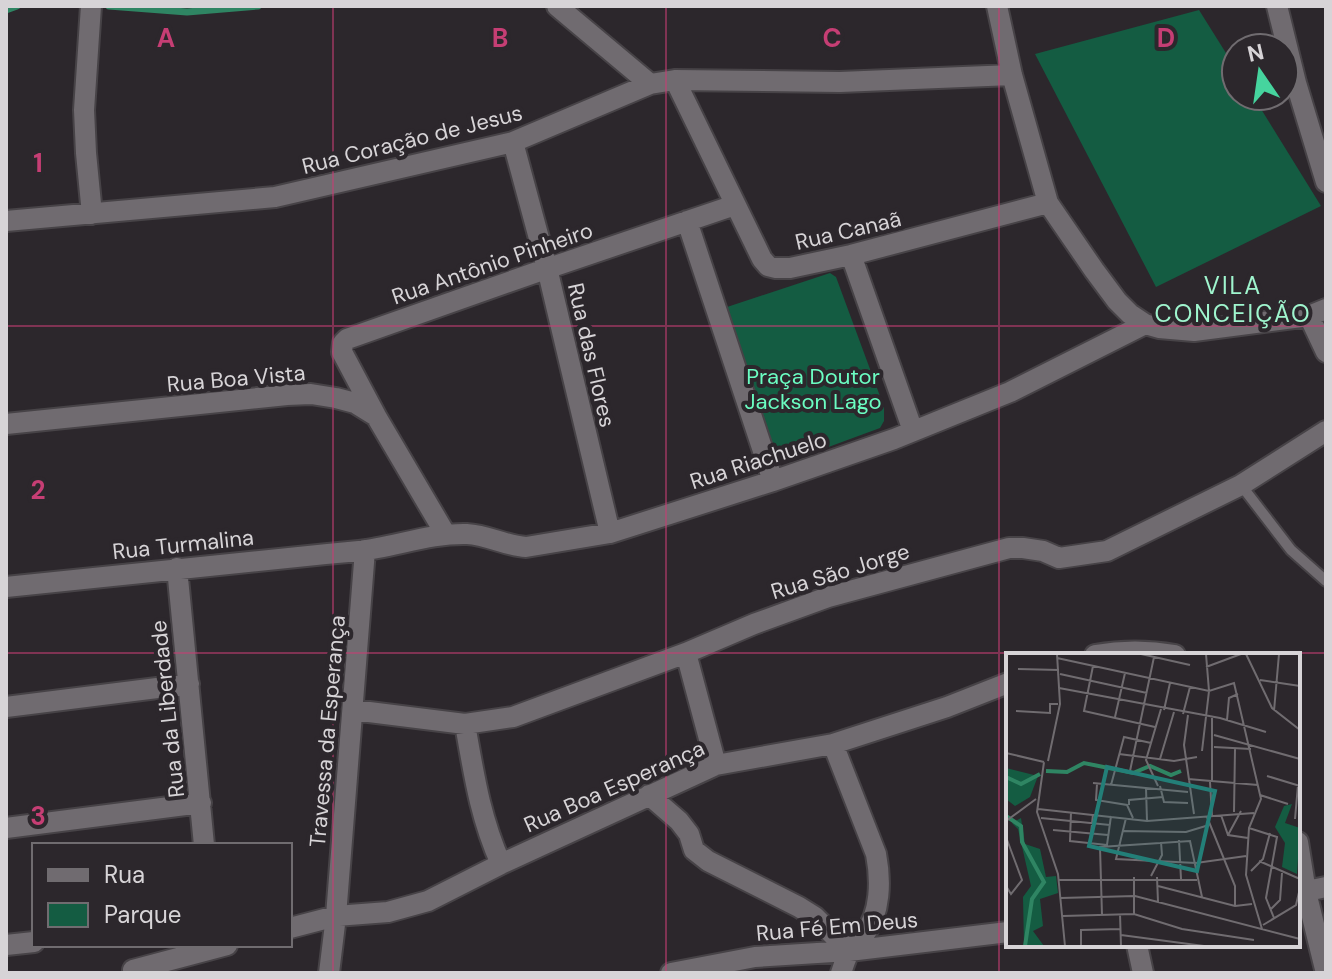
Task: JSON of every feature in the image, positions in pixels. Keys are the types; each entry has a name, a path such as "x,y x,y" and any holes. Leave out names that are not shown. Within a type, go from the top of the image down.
{"street":[{"path":"557,6 650,84"},
{"path":"997,6 1012,75 1048,203 1117,301 1145,324 1194,331 1318,312 1326,352"},
{"path":"1277,6 1326,182"},
{"path":"90,13 84,110 92,214"},
{"name":"Rua Coração de Jesus","path":"6,221 275,197 513,142 650,84 675,80 840,82 1012,75"},
{"name":"Rua Canaã","path":"675,80 768,266 790,268 851,255 1048,203"},
{"name":"Rua das Flores","path":"513,142 547,268 610,533"},
{"name":"Rua Antônio Pinheiro","path":"376,416 342,352 347,339 735,205"},
{"path":"687,221 773,481"},
{"path":"851,255 913,431"},
{"name":"Rua Riachuelo","path":"365,550 446,535 470,534 526,547 610,533 773,481 913,431 1010,392 1145,324"},
{"name":"Rua Boa Vista","path":"6,424 311,394 355,403 376,416"},
{"path":"376,416 446,535"},
{"name":"Rua São Jorge","path":"353,710 465,724 513,717 828,597 1009,548 1043,551 1059,558 1107,551 1241,485 1326,431"},
{"name":"Rua Turmalina","path":"6,587 365,550"},
{"name":"Travessa da Esperança","path":"336,916 365,550"},
{"name":"Rua da Liberdade","path":"177,568 204,843"},
{"path":"1108,653 1145,650 1163,653"},
{"path":"686,653 716,765"},
{"path":"6,707 189,684"},
{"name":"Rua Boa Esperança","path":"292,927 336,916 388,912 428,901 716,765 833,744 947,707 1006,684"},
{"path":"465,724 477,796 487,833 501,864"},
{"path":"833,744 876,854 879,871 878,900 872,921 865,935 849,951 841,973"},
{"path":"649,795 679,821 689,834 694,850 708,861 807,912 849,951"},
{"path":"6,828 201,803"},
{"path":"1300,850 1326,973"},
{"path":"329,973 336,916"},
{"name":"Rua Fé Em Deus","path":"671,973 755,957 849,951 1006,932"},
{"path":"6,943 32,942"},
{"path":"134,971 220,947"},
{"path":"1137,947 1143,973"}],"lane":[{"path":"1241,485 1291,550 1326,581"}],"green space":[{"path":"1199,10 1220,43 1220,112 1263,112 1321,206 1156,287 1035,54"},
{"name":"Praça Doutor Jackson Lago","path":"830,273 836,277 884,407 884,421 880,428 785,463 772,455 724,308"}],"waterway":[{"path":"6,10 17,6"},
{"path":"109,6 187,12 258,6"}],"district":[{"name":"VILA CONCEIÇÃO","path":"1233,300"}]}
